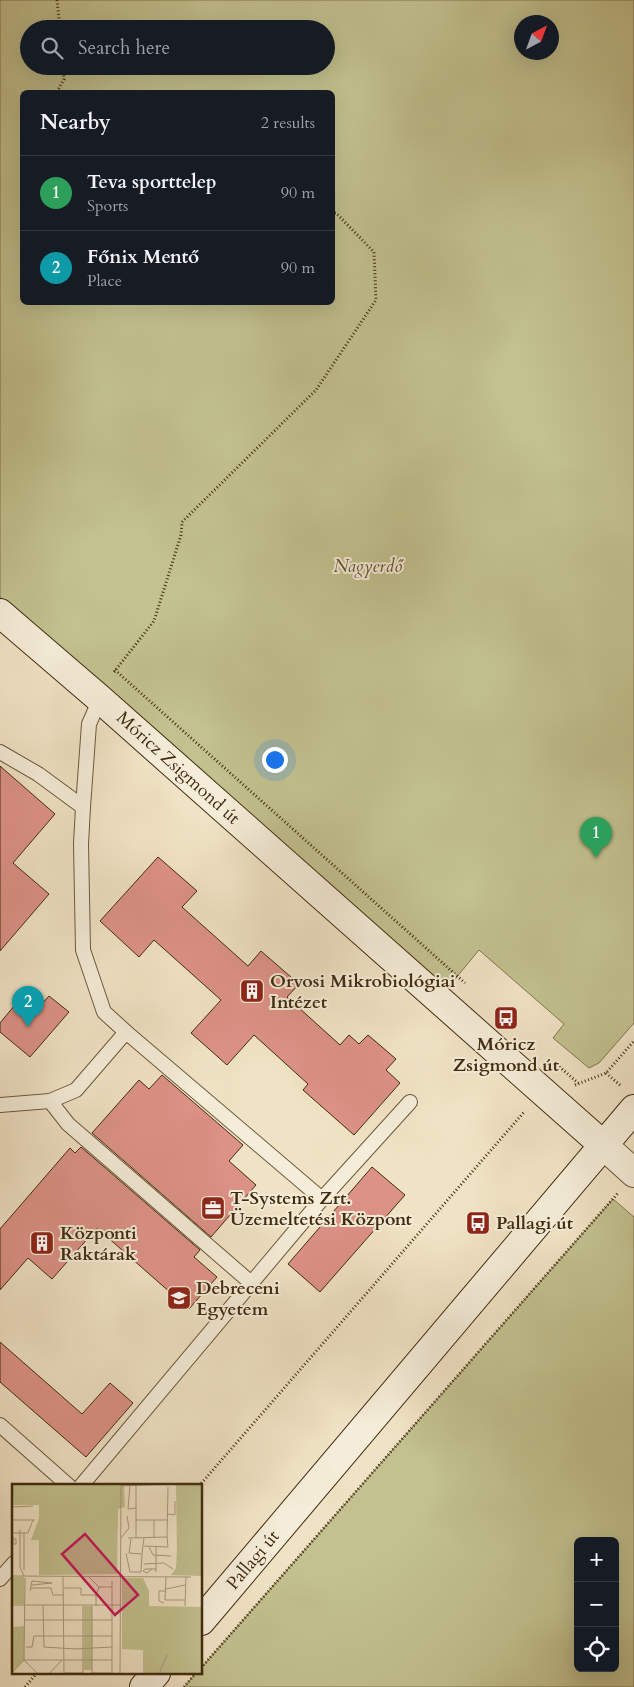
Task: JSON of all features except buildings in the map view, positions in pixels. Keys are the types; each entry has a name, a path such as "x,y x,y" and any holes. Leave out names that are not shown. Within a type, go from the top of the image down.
{"street":[{"name":"Móricz Zsigmond út","path":"0,613 100,699 634,1173"},
{"name":"Pallagi út","path":"205,1609 634,1109"},
{"path":"144,1687 155,1674"}],"lane":[{"path":"100,699 89,724 81,844 83,950 104,1012 322,1199"},
{"path":"0,752 38,774 83,807"},
{"path":"0,1105 50,1101 76,1090 126,1032"},
{"path":"50,1101 68,1124 250,1282"},
{"path":"83,1484 250,1282 410,1102"},
{"path":"0,1426 67,1484"},
{"path":"0,1579 12,1565"}],"path":[{"path":"57,0 59,20"},
{"path":"58,90 64,80 64,75"},
{"path":"335,212 374,252 376,300 316,390 182,522 181,535 154,621 115,670 457,976"},
{"path":"201,1484 530,1105 546,1119 578,1082 606,1073 634,1041"},
{"path":"566,1072 578,1082"},
{"path":"202,1667 613,1199"},
{"path":"25,1687 36,1674"},
{"path":"184,1687 195,1674"}],"green space":[{"name":"Nagyerdő","path":"0,0 634,0 634,1023 599,1063 589,1068 553,1038 564,1024 479,950 447,989 0,597"},
{"path":"613,1199 634,1217 634,1687 184,1687 195,1674 202,1674 202,1667"}],"place":[{"name":"Teva sporttelep","path":"596,858"},
{"name":"Orvosi Mikrobiológiai Intézet","path":"252,991"},
{"name":"Móricz Zsigmond út","path":"506,1018"},
{"name":"Főnix Mentő","path":"28,1027"},
{"name":"T-Systems Zrt. Üzemeltetési Központ","path":"213,1208"},
{"name":"Pallagi út","path":"478,1223"},
{"name":"Központi Raktárak","path":"42,1243"},
{"name":"Debreceni Egyetem","path":"179,1298"}]}
